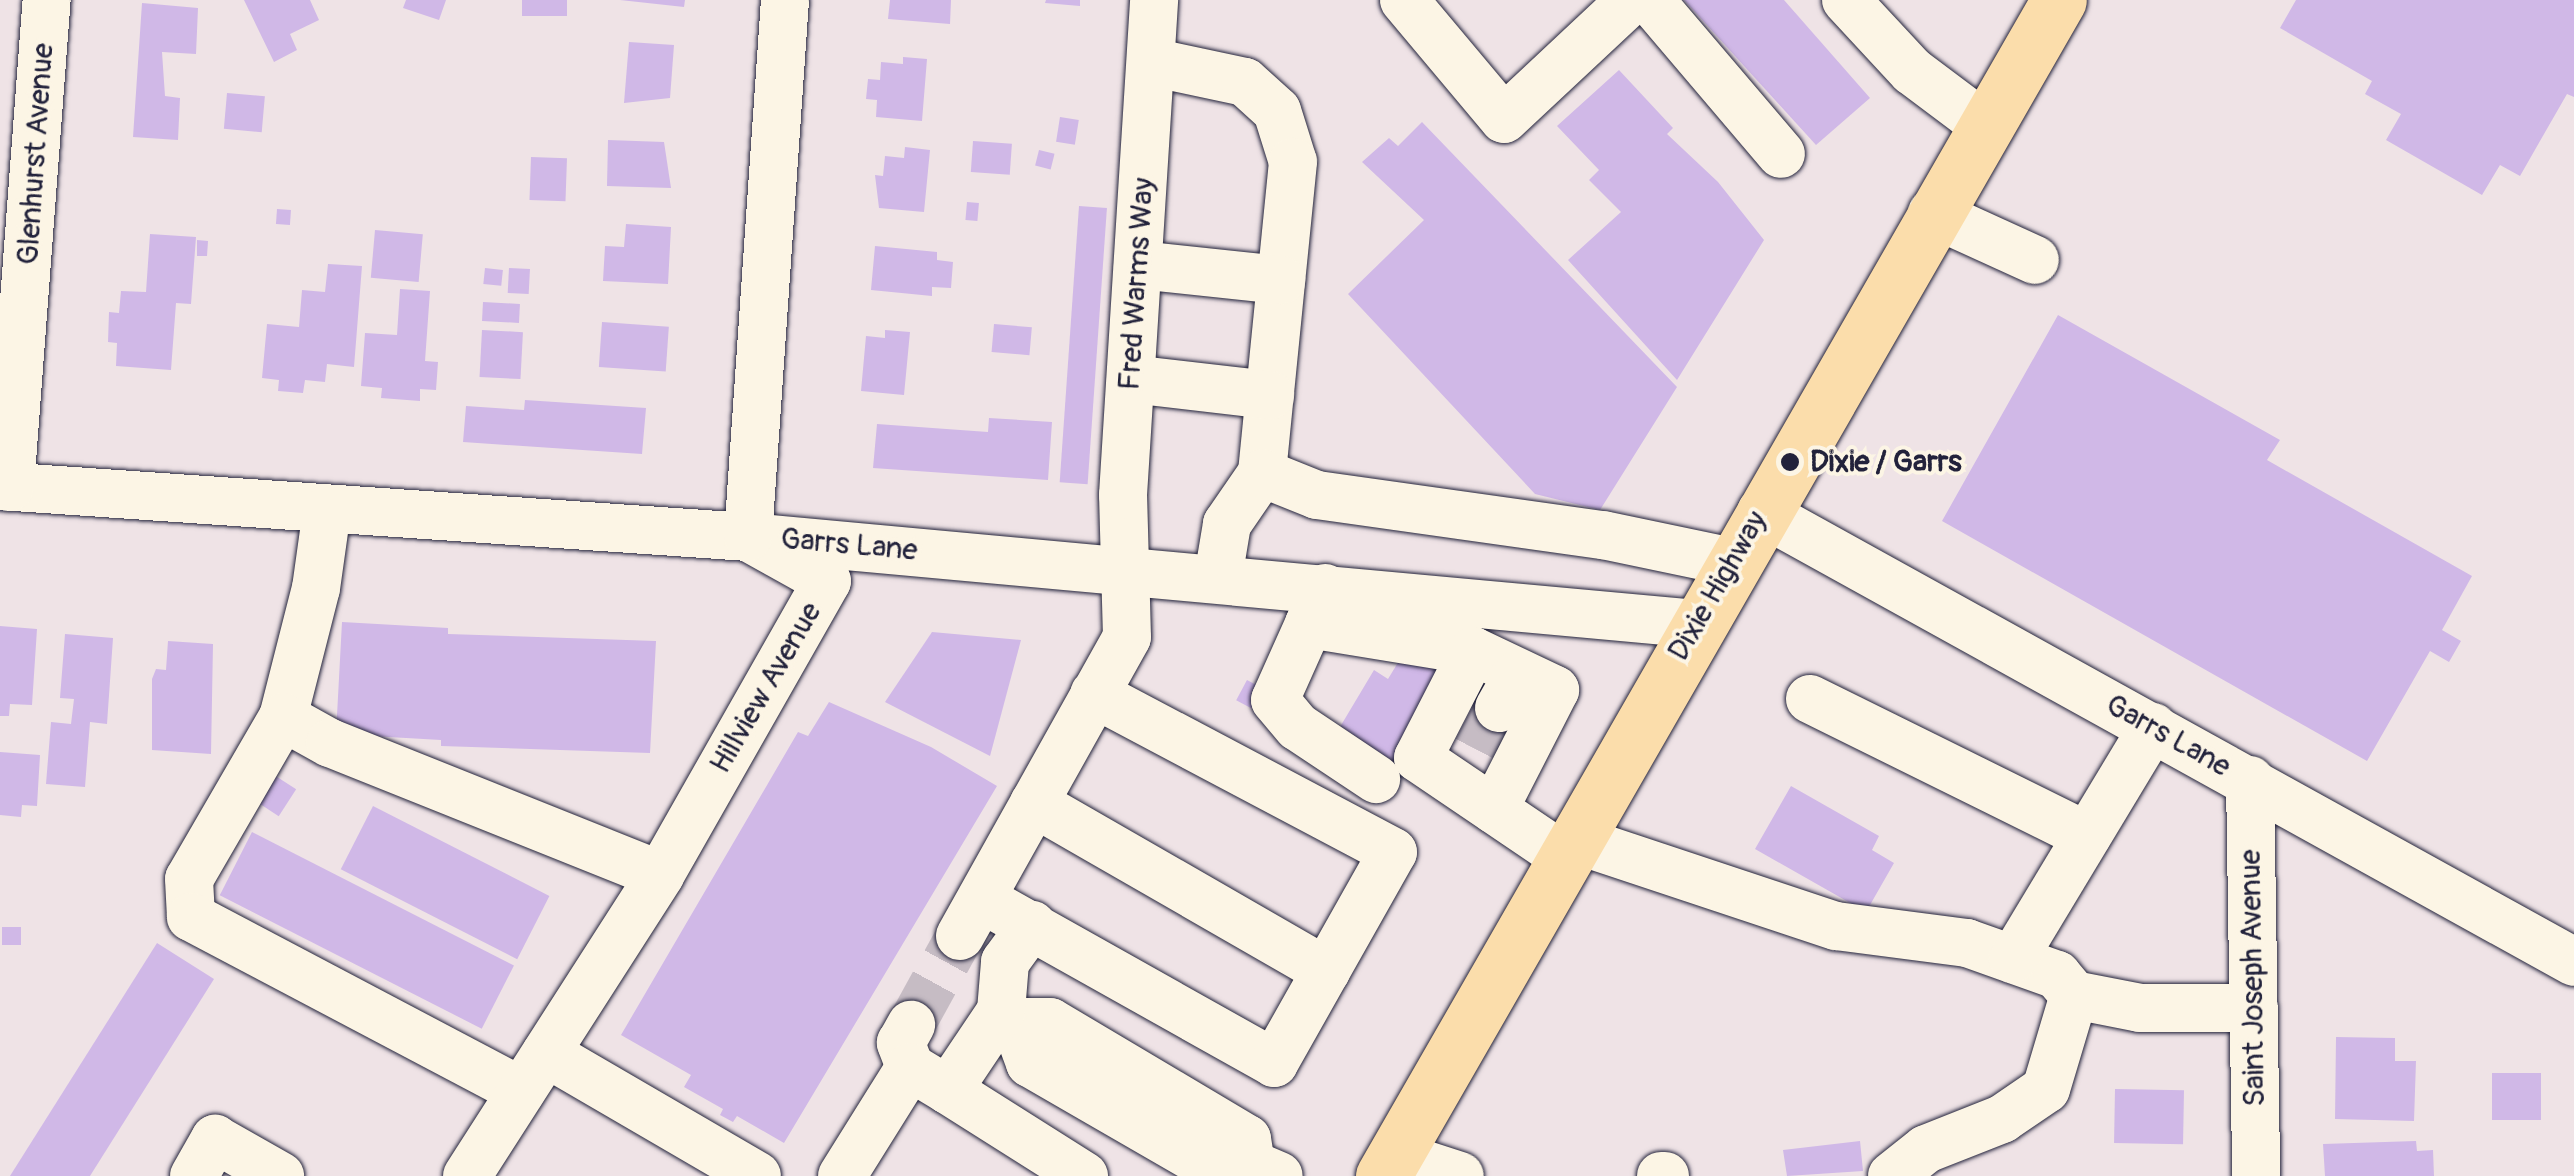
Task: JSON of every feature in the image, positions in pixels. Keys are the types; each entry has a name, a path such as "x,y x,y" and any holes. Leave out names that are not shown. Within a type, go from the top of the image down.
{"main road":[{"name":"Dixie Highway","path":"1389,1165 1932,213 2058,0"}],"street":[{"name":"Glenhurst Avenue","path":"5,487 48,0"},
{"path":"748,537 785,0"},
{"name":"Fred Warms Way","path":"1032,925 971,917 1126,637 1121,568 1154,0"},
{"path":"1404,0 1504,119 1631,0"},
{"path":"1650,0 1781,154"},
{"path":"1846,0 1912,71 1984,125"},
{"path":"1151,62 1245,82 1277,111 1293,162 1262,473 1227,524 1218,578"},
{"path":"1932,213 2035,260"},
{"path":"1138,265 1281,280"},
{"path":"1131,379 1270,395"},
{"path":"1262,473 1317,495 1603,535 1732,562"},
{"name":"Garrs Lane","path":"5,487 748,537 1121,568 1218,578 1317,606 1696,624"},
{"path":"327,510 316,588 284,717 189,878 191,916 757,1176"},
{"name":"Garrs Lane","path":"1761,512 2574,962"},
{"name":"Hillview Avenue","path":"467,1176 660,875 827,581 748,537"},
{"path":"1376,779 1298,727 1275,700 1317,606 1473,651 1509,691 1555,690 1476,781"},
{"path":"1473,651 1418,758 1476,781 1569,848 1836,926 1967,943 2057,975 2074,994 2140,1008 2254,1008"},
{"path":"1008,1016 1006,962 1032,925 1274,1063 1393,852 1094,694"},
{"path":"1810,699 2088,836"},
{"path":"284,717 330,743 660,875"},
{"path":"2013,959 2153,727"},
{"name":"Saint Joseph Avenue","path":"2250,780 2256,1176"},
{"path":"1034,803 1326,970"},
{"path":"1892,1176 1926,1149 2002,1119 2046,1088 2074,994"},
{"path":"842,1176 923,1060 1008,1016 1050,1022 1247,1138 1265,1170"},
{"path":"923,1060 1084,1176"},
{"path":"194,1176 214,1139 280,1176"},
{"path":"1389,1165 1460,1176"}],"building":[{"path":"244,0 310,0 319,20 290,34 297,50 274,62"},
{"path":"406,0 446,0 439,20 403,8"},
{"path":"522,0 567,0 567,16 522,16"},
{"path":"620,0 685,0 684,7"},
{"path":"890,0 951,0 950,24 888,19"},
{"path":"1080,0 1080,6 1045,3"},
{"path":"1684,0 1784,0 1870,98 1816,145"},
{"path":"2296,0 2574,0 2574,97 2567,94 2520,176 2500,165 2482,195 2386,140 2401,114 2365,94 2372,81 2280,28"},
{"path":"142,3 198,8 196,54 162,52 165,96 180,98 178,140 133,137"},
{"path":"629,42 674,45 670,98 624,103"},
{"path":"903,57 927,59 922,121 876,117 877,100 866,99 868,79 880,80 881,62 903,64"},
{"path":"1619,70 1673,128 1667,134 1718,182 1764,240 1677,380 1568,260 1621,212 1589,180 1599,170 1557,126"},
{"path":"227,93 265,96 262,132 224,129"},
{"path":"1060,117 1079,120 1075,145 1056,142"},
{"path":"1422,122 1677,387 1600,510 1535,494 1348,294 1424,220 1362,162 1389,138 1398,146"},
{"path":"608,140 664,142 671,188 607,186"},
{"path":"973,141 1012,144 1010,175 971,172"},
{"path":"905,147 930,150 924,212 879,208 875,175 883,176 885,156 904,158"},
{"path":"1039,150 1055,154 1051,169 1035,166"},
{"path":"531,157 567,158 565,201 529,200"},
{"path":"967,202 979,203 977,221 965,220"},
{"path":"1079,206 1107,208 1088,484 1060,482"},
{"path":"277,209 291,210 290,225 276,224"},
{"path":"626,224 671,227 668,284 603,281 605,246 624,247"},
{"path":"375,230 423,234 419,282 371,278"},
{"path":"150,234 196,237 191,304 176,303 171,370 116,366 117,343 108,342 109,312 119,313 121,291 146,292"},
{"path":"197,240 208,241 207,256 197,256"},
{"path":"875,246 937,252 937,260 953,262 951,288 932,287 932,296 871,290"},
{"path":"328,264 362,266 354,367 327,364 325,382 305,380 303,393 278,391 279,380 262,378 267,324 299,327 302,290 325,292"},
{"path":"485,268 503,270 501,286 483,284"},
{"path":"509,268 530,269 529,294 508,293"},
{"path":"400,289 430,291 425,361 438,362 436,390 420,389 420,401 381,398 382,388 361,386 365,333 397,335"},
{"path":"483,302 520,304 519,323 482,321"},
{"path":"2058,315 2280,440 2267,460 2472,576 2442,630 2461,641 2449,662 2430,651 2367,761 1942,521"},
{"path":"602,322 669,327 666,372 599,367"},
{"path":"994,324 1032,327 1029,355 992,352"},
{"path":"482,330 523,332 520,379 480,377"},
{"path":"885,330 910,332 904,395 861,391 866,336 885,338"},
{"path":"525,400 646,408 642,454 463,442 466,406 524,410"},
{"path":"989,418 1052,422 1048,480 873,468 877,424 988,432"},
{"path":"342,622 448,628 448,634 656,641 650,753 441,746 441,740 336,734"},
{"path":"0,626 37,629 32,705 10,704 9,716 0,716"},
{"path":"932,632 1021,640 990,756 885,702"},
{"path":"65,634 113,638 107,724 90,722 85,787 46,784 51,722 71,724 74,699 60,698"},
{"path":"168,641 213,644 211,754 152,750 152,679 156,669 166,670"},
{"path":"1405,651 1449,677 1392,772 1334,737 1374,670 1388,679"},
{"path":"1247,680 1262,688 1251,708 1236,700"},
{"path":"829,702 931,747 997,786 784,1143 737,1116 733,1122 720,1115 723,1109 684,1087 691,1075 621,1035 798,732 808,736"},
{"path":"0,752 40,755 37,806 22,805 21,817 0,815"},
{"path":"271,773 296,789 279,816 254,800"},
{"path":"1791,786 1879,836 1872,850 1894,863 1866,912 1755,849"},
{"path":"373,806 549,896 517,959 341,869"},
{"path":"252,832 514,965 482,1029 220,895"},
{"path":"2,927 21,927 21,945 2,945"},
{"path":"157,943 214,979 90,1176 10,1176"},
{"path":"2336,1037 2395,1038 2395,1061 2416,1061 2414,1121 2335,1119"},
{"path":"2492,1073 2541,1073 2541,1120 2492,1120"},
{"path":"2115,1089 2184,1090 2183,1144 2114,1143"},
{"path":"1860,1141 1863,1171 1787,1176 1783,1150"},
{"path":"2416,1141 2417,1151 2433,1150 2434,1176 2325,1176 2323,1144"}],"tunnel":[{"path":"1477,750 1499,708"},
{"path":"911,1025 960,936"}],"place":[{"name":"Dixie / Garrs","path":"1790,462"}]}
